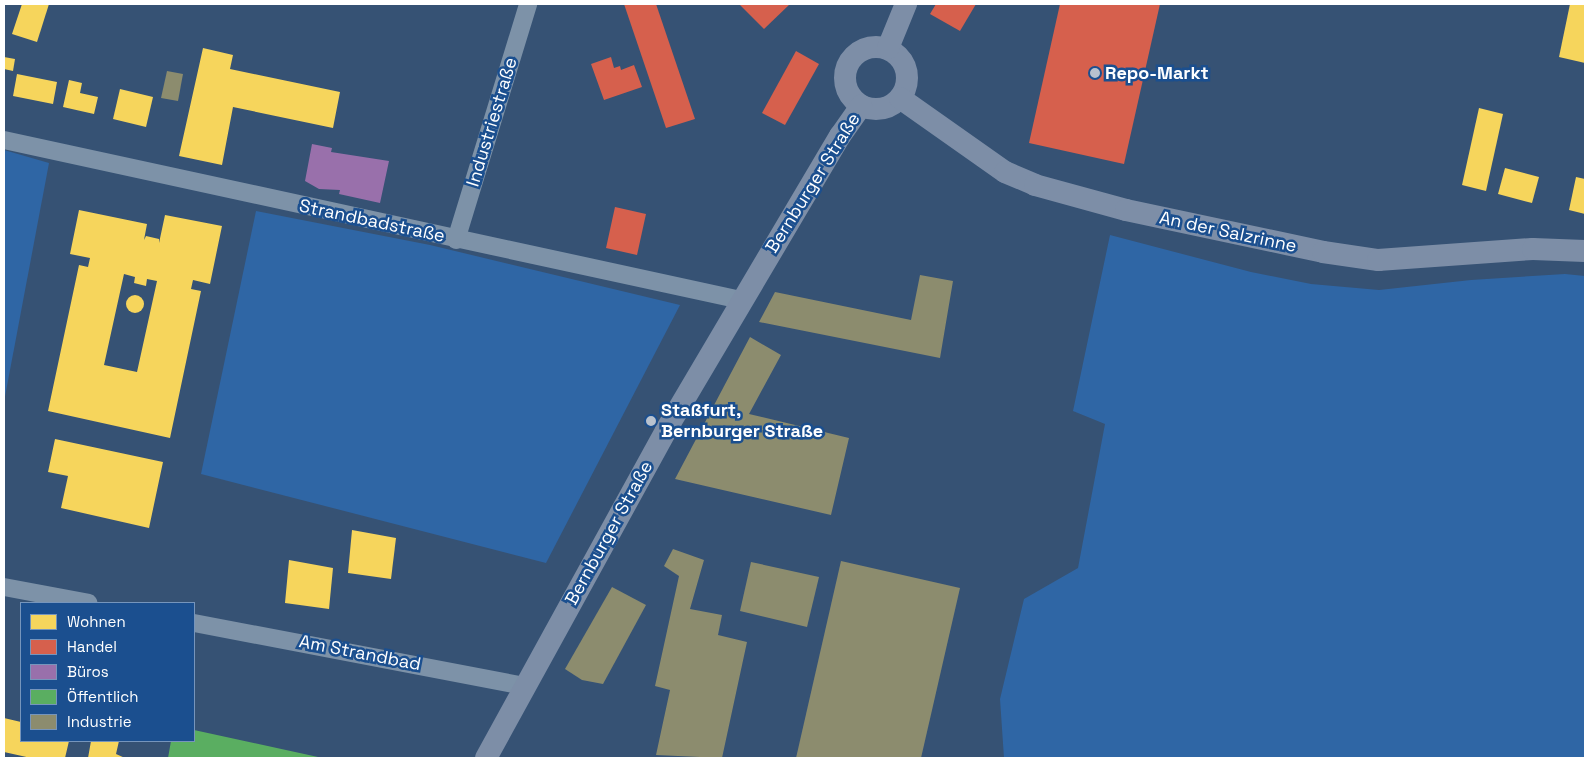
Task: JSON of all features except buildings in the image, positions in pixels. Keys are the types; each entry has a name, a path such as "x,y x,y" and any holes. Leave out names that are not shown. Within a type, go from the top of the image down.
{"main road":[{"path":"888,48 906,4"},
{"path":"879,46 888,48 897,54 907,70 906,90 900,98 886,108 862,106 853,100 845,81 849,62 862,50 879,46"},
{"name":"An der Salzrinne","path":"900,98 1005,172 1035,185 1126,210 1323,252 1378,260 1533,249 1585,251"},
{"name":"Bernburger Straße","path":"486,758 741,300 862,106"}],"street":[{"name":"Industriestraße","path":"456,240 528,4"},
{"name":"Strandbadstraße","path":"4,140 456,240 741,300"},
{"path":"4,587 85,602"},
{"name":"Am Strandbad","path":"195,623 525,686"}],"shaded area":[{"path":"4,150 49,163 4,402"},
{"path":"256,211 430,245 680,305 546,563 201,474"},
{"path":"1110,235 1251,272 1311,284 1379,290 1471,280 1565,274 1585,276 1585,758 1004,758 1000,699 1024,599 1078,568 1105,424 1073,411"}],"place":[{"name":"Repo-Markt","path":"1095,73"},
{"name":"Staßfurt, Bernburger Straße","path":"651,421"}]}
